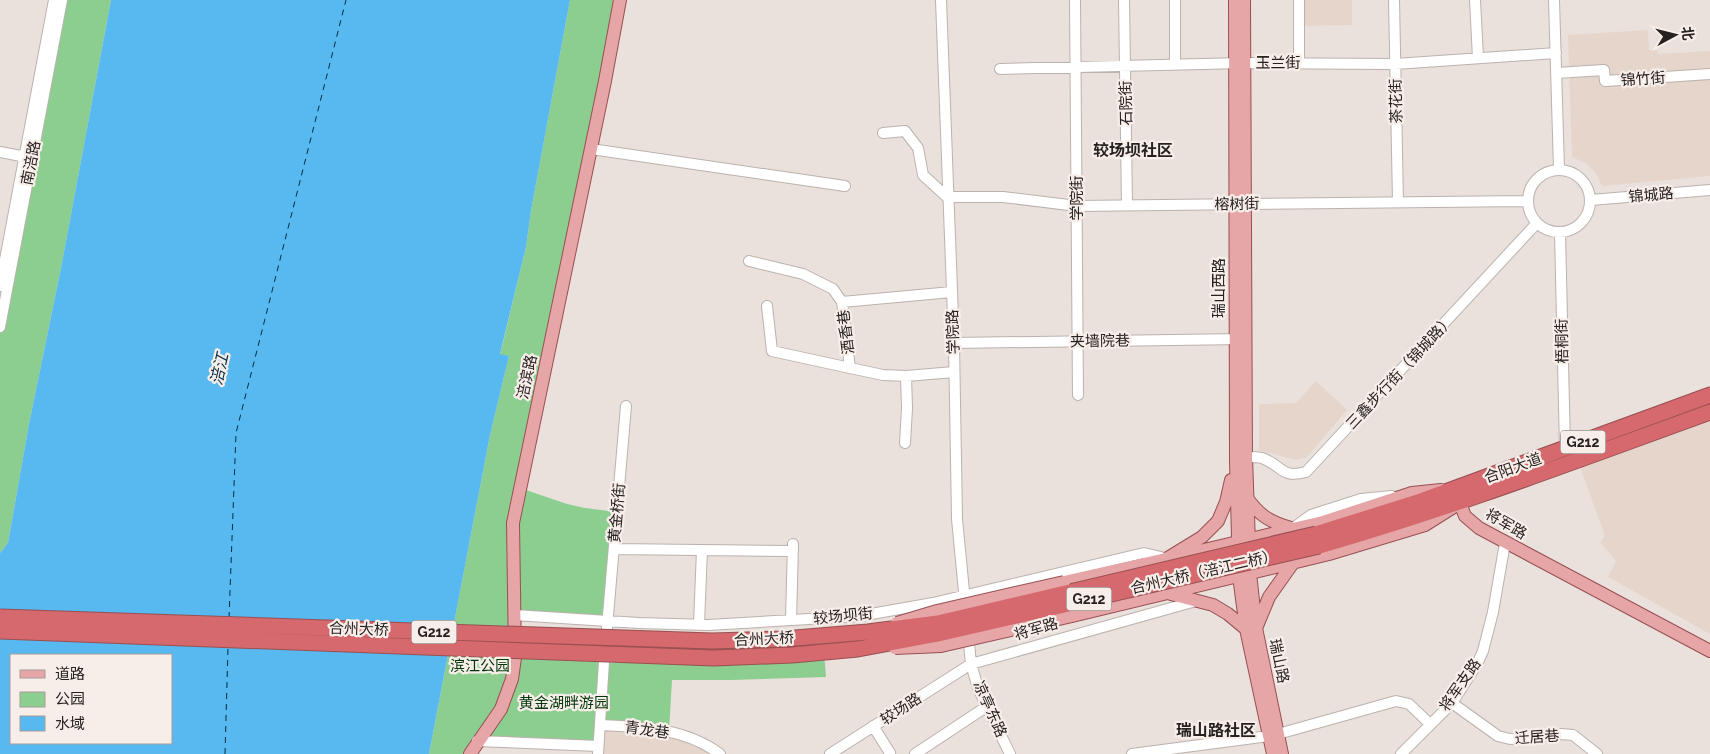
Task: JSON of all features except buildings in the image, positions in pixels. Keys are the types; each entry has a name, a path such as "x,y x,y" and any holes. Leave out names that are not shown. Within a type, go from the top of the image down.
{"highway":[{"name":"合阳大道","path":"1458,496 1565,449 1710,396"},
{"name":"合阳大道","path":"1458,496 1710,412"},
{"name":"合州大桥（涪江二桥）","path":"858,649 938,634 1317,540 1409,505 1458,496"},
{"name":"合州大桥（涪江二桥）","path":"868,632 938,623 1317,540"},
{"name":"合州大桥","path":"0,617 712,642 784,639 868,632"},
{"name":"合州大桥","path":"0,631 714,658 858,649"}],"main road":[{"name":"涪滨路","path":"470,754 500,708 512,679 515,658 513,523 620,0"},
{"name":"瑞山西路","path":"1235,0 1240,63"},
{"name":"瑞山西路","path":"1244,0 1240,63 1240,340 1244,575"},
{"name":"瑞山西路","path":"1241,459 1247,498 1243,540"},
{"path":"1166,559 1202,537 1218,521 1241,459"},
{"path":"868,632 937,611 1323,522 1412,493 1458,496"},
{"path":"858,649 941,646 1330,554 1425,525 1458,496"},
{"name":"将军路","path":"1458,496 1465,516 1479,528 1710,651"},
{"path":"1247,498 1257,512 1273,523 1293,528"},
{"path":"1169,593 1213,605 1251,629 1268,597 1293,563"},
{"name":"瑞山路","path":"1244,575 1251,629 1273,735 1273,754"},
{"name":"瑞山路","path":"1273,735 1282,754"}],"street":[{"name":"南涪路","path":"0,327 54,0"},
{"name":"南涪路","path":"0,286 62,0"},
{"name":"学院路","path":"940,0 954,343 957,519 971,664"},
{"name":"学院街","path":"1075,0 1078,395"},
{"name":"石院街","path":"1124,0 1127,205"},
{"path":"1175,0 1175,64"},
{"path":"1299,0 1299,63"},
{"name":"茶花街","path":"1394,0 1398,202"},
{"path":"1475,0 1478,58"},
{"path":"1554,0 1559,169"},
{"name":"玉兰街","path":"1000,69 1240,63 1395,64 1556,52"},
{"name":"锦竹街","path":"1556,73 1604,70 1605,81 1710,74"},
{"path":"883,134 905,131 918,148 923,175 947,197"},
{"path":"591,149 845,186"},
{"path":"0,152 28,157"},
{"path":"1559,169 1569,170 1578,175 1585,182 1591,200 1590,210 1585,219 1570,231 1560,232 1544,228 1537,223 1532,217 1528,201 1529,191 1534,182 1549,170 1559,169"},
{"name":"锦城路","path":"1591,200 1710,190"},
{"name":"榕树街","path":"947,197 1003,197 1077,206 1528,201"},
{"name":"三鑫步行街（锦城路）","path":"1241,459 1262,458 1285,472 1295,475 1306,472 1537,223"},
{"name":"梧桐街","path":"1560,232 1565,449"},
{"path":"749,261 803,274 833,289 842,302"},
{"name":"酒香巷","path":"952,292 842,302 850,368 883,375 906,376 954,372"},
{"path":"767,306 772,351 850,368"},
{"name":"夹墙院巷","path":"954,343 1240,340"},
{"path":"904,443 907,408 906,376"},
{"name":"黄金桥街","path":"598,750 626,406"},
{"name":"将军支路","path":"1401,754 1452,703 1477,664 1483,651 1506,543"},
{"path":"614,549 793,548 791,620"},
{"path":"699,624 702,550"},
{"name":"较场坝街","path":"514,615 699,624 860,616 965,596 1144,553 1166,559"},
{"name":"将军路","path":"971,664 1197,601"},
{"name":"凉亭东路","path":"971,664 986,707 1010,754"},
{"name":"较场路","path":"830,754 971,664"},
{"path":"1132,754 1273,735 1396,701 1409,704 1430,724"},
{"name":"迁居巷","path":"1452,703 1498,736 1516,739 1561,734 1573,735 1597,754"},
{"path":"915,754 986,707"},
{"name":"青龙巷","path":"600,725 669,731 709,746 720,754"},
{"path":"873,726 890,754"},
{"path":"477,741 598,750"}],"shaded area":[{"path":"1299,0 1352,0 1352,25 1299,26"},
{"path":"1648,30 1649,50 1658,50 1658,54 1710,51 1710,176 1602,186 1596,173 1586,163 1572,157 1568,35"},
{"path":"1316,381 1347,410 1307,457 1296,460 1259,450 1259,404 1296,403"},
{"path":"1710,420 1710,634 1608,577 1616,561 1600,542 1605,536 1579,464"},
{"path":"600,725 669,731 720,754 598,754"}],"green space":[{"path":"62,0 111,0 61,268 29,424 8,543 0,553 0,327"},
{"path":"570,0 620,0 520,488 567,504 617,512 608,621 514,615 515,657 615,663 616,653 824,652 826,677 672,680 669,731 600,725 598,746 477,741 470,754 429,754 490,435 509,356 500,355 526,247"}],"water":[{"name":"涪江","path":"111,0 570,0 526,247 500,354 509,356 490,435 429,754 0,754 0,553 8,543 29,424 61,268"}],"ferry route":[{"path":"229,618 236,433 346,0"},
{"path":"225,754 228,647"}],"district":[{"name":"较场坝社区","path":"1133,150"},
{"name":"瑞山路社区","path":"1216,730"}],"park label":[{"name":"滨江公园","path":"480,666"},
{"name":"黄金湖畔游园","path":"564,703"}]}
